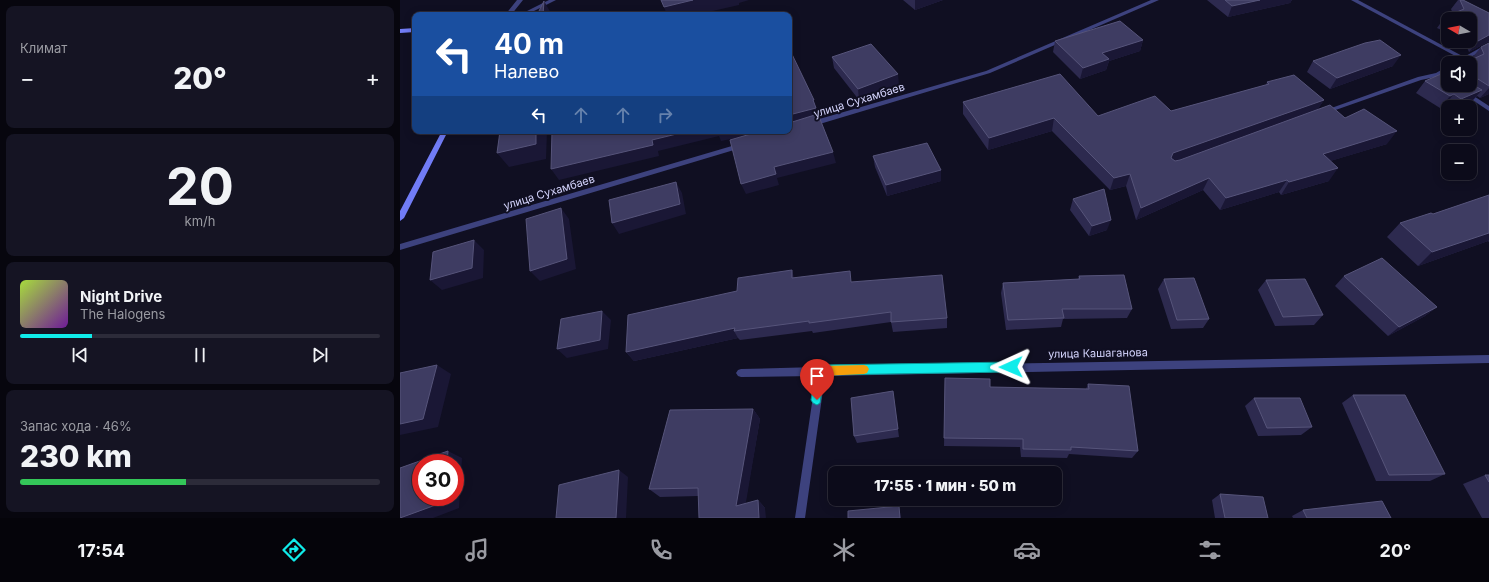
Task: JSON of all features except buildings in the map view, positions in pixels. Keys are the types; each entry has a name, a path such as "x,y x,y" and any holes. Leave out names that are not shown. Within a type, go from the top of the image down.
{"street":[{"path":"528,12 553,0"},
{"name":"улица Сухамбаев","path":"805,126 988,72 1156,0"},
{"path":"1354,0 1459,56"},
{"path":"511,12 520,1"},
{"path":"400,31 412,30"},
{"path":"1467,56 1489,45"},
{"path":"1318,115 1420,78 1441,75"},
{"path":"1464,92 1489,109"},
{"path":"400,218 443,134"},
{"name":"улица Сухамбаев","path":"400,248 751,142"},
{"name":"улица Кашаганова","path":"741,373 821,370 1489,359"},
{"path":"800,518 821,370"}],"slow traffic":[{"path":"821,371 864,369"}],"route":[{"path":"817,400 821,370 1011,367"}]}
